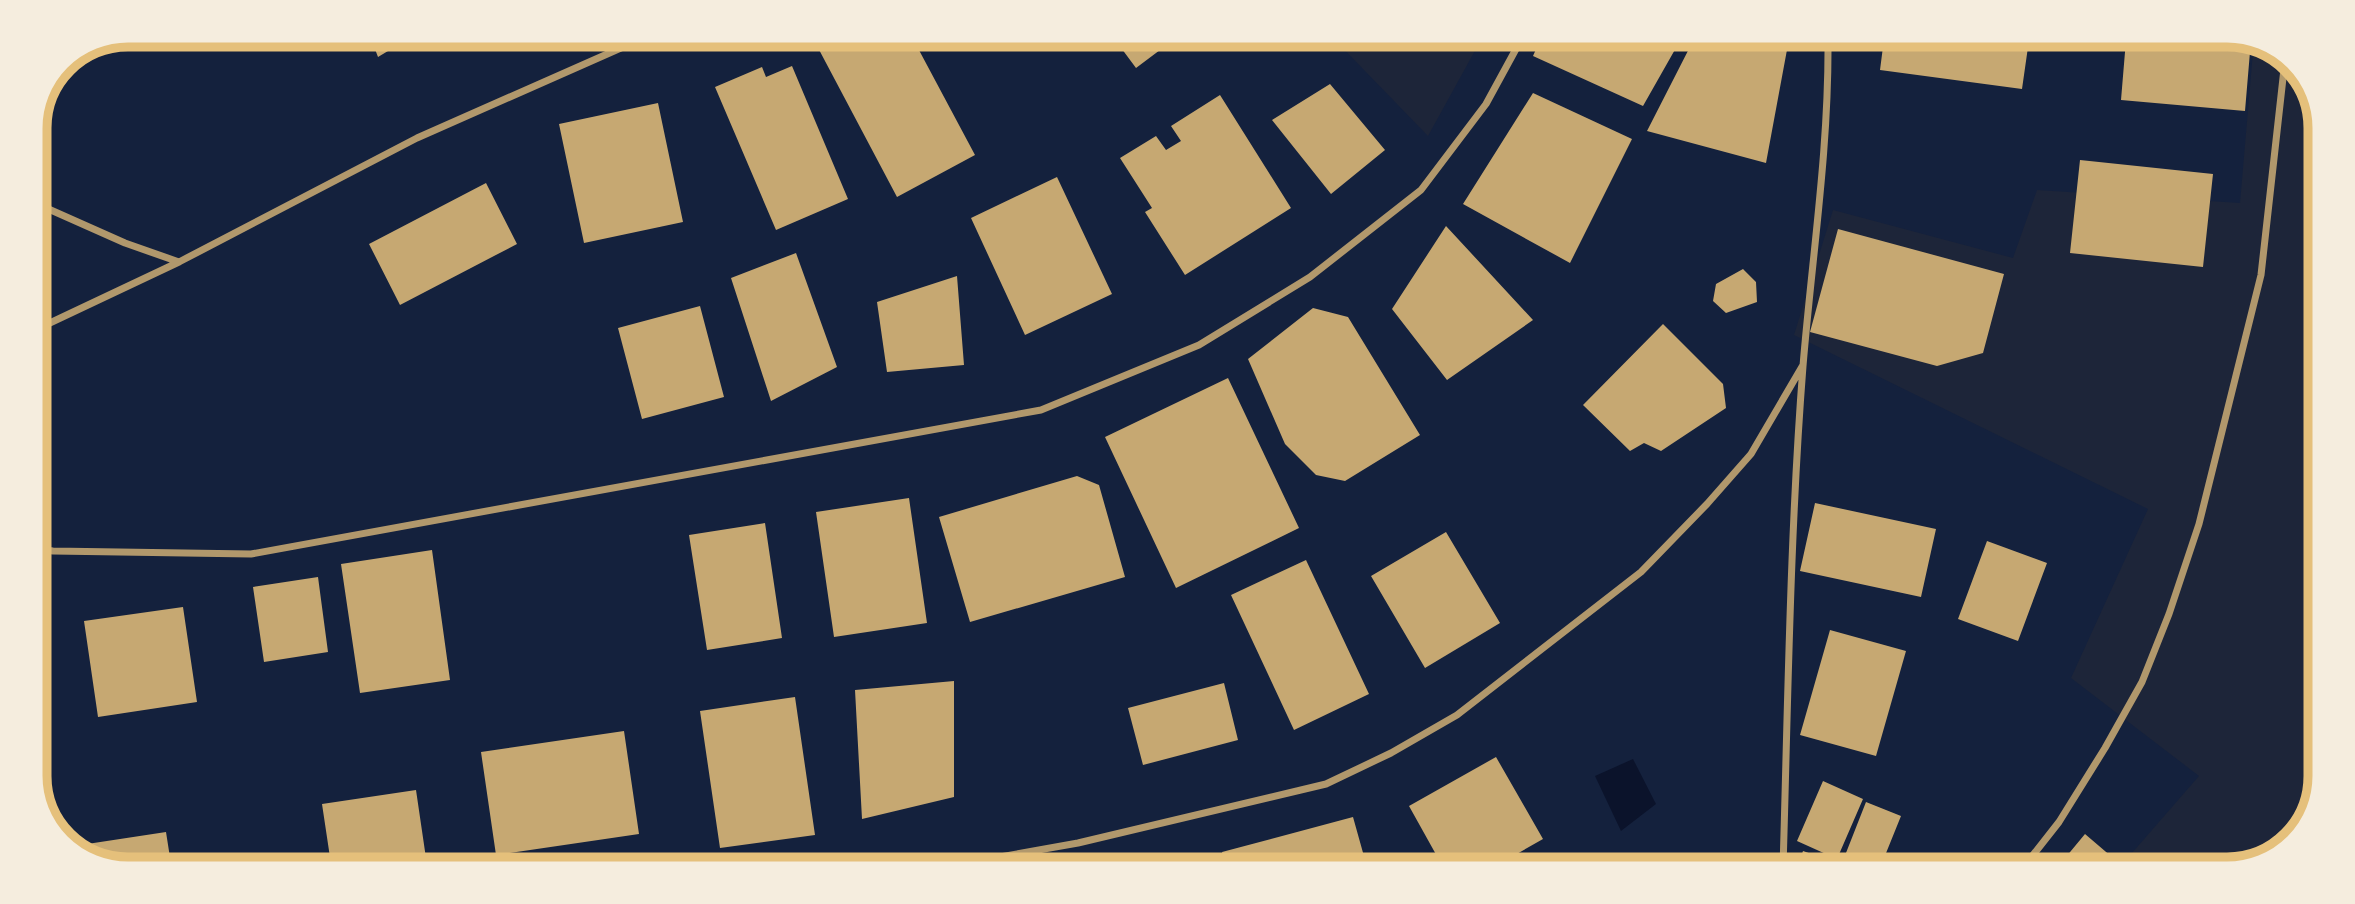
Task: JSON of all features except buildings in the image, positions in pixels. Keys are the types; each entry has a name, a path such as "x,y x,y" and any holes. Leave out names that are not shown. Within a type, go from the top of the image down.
{"street":[{"path":"47,324 179,262 417,138 623,47"},
{"path":"47,550 251,554 1041,410 1199,345 1310,277 1421,190 1486,104 1517,47"},
{"path":"1783,857 1790,561 1803,365 1828,96 1828,47"},
{"path":"2031,857 2059,822 2142,682 2169,614 2199,524 2261,275 2283,70"},
{"path":"47,208 125,243 179,262"},
{"path":"999,857 1078,843 1326,784 1391,753 1457,715 1641,572 1751,454 1803,365"}],"shaded area":[{"path":"1342,47 1477,47 1428,136"},
{"path":"2253,52 2276,64 2291,79 2303,102 2308,123 2307,786 2299,812 2291,825 2272,843 2253,852 2227,857 2128,857 2199,776 2071,678 2148,509 1794,335 1833,210 2013,258 2037,190 2240,203"},
{"path":"1633,759 1656,804 1621,831 1595,776"}]}
